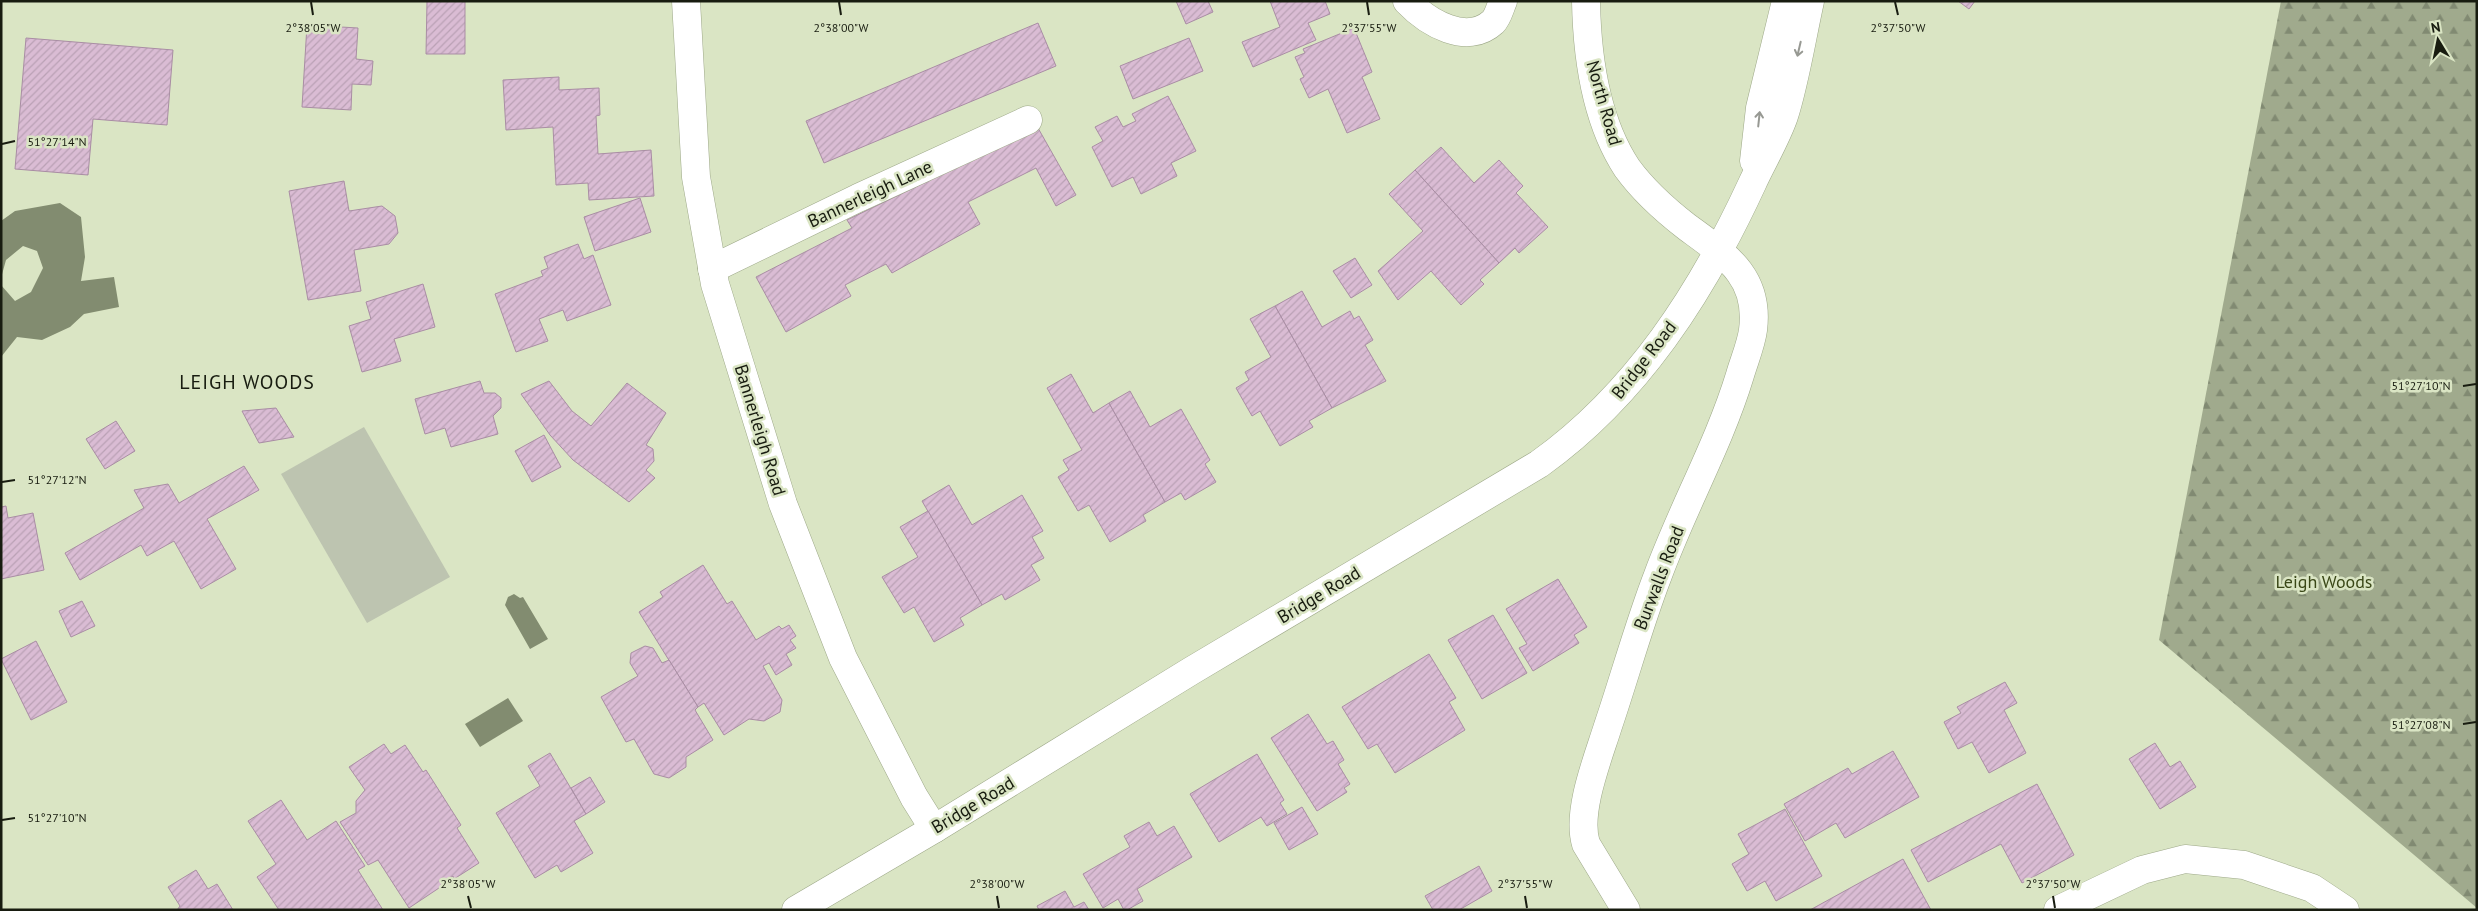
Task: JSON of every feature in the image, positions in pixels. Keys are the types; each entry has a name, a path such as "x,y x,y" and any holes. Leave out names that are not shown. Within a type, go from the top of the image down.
{"street":[{"name":"Bannerleigh Road","path":"686,1 696,177 712,269 783,504 842,658 914,797 934,829"},
{"path":"1408,1 1414,8 1455,32 1472,33 1482,29 1494,20 1503,1"},
{"name":"North Road","path":"1586,1 1592,71 1608,131 1618,153 1628,169 1652,196 1688,227 1720,250"},
{"name":"Bridge Road","path":"1751,185 1760,108 1786,1"},
{"name":"Bridge Road","path":"796,910 934,829 1191,671 1539,464 1569,442 1596,418 1638,373 1690,299 1720,250 1784,116 1810,1"},
{"name":"Bannerleigh Lane","path":"712,269 858,198 1028,120"},
{"name":"Burwalls Road","path":"1626,910 1586,844 1584,835 1588,788 1657,575 1732,400 1753,333 1753,302 1739,270 1720,250"},
{"path":"2058,910 2142,870 2185,859 2244,865 2312,888 2345,910"}],"shaded area":[{"path":"60,203 81,217 85,257 81,281 114,277 119,307 84,314 70,327 42,340 17,337 1,357 1,285 15,301 31,292 43,268 37,251 23,246 6,260 1,278 1,221 15,211"},
{"path":"364,427 450,577 367,623 281,474"},
{"path":"514,594 520,598 523,597 548,639 530,649 505,605 508,597"},
{"path":"508,698 523,721 480,747 465,724"}],"green space":[{"name":"Leigh Woods","path":"2281,1 2477,1 2477,908 2159,640"}],"building":[{"path":"427,1 465,1 465,54 426,54"},
{"path":"1176,1 1208,1 1213,12 1186,24"},
{"path":"1270,1 1325,1 1330,14 1308,23 1316,40 1253,67 1242,42 1280,27"},
{"path":"1958,1 1975,1 1969,9"},
{"path":"1038,23 1056,66 824,163 806,121"},
{"path":"307,25 358,28 356,59 373,61 371,85 352,84 351,110 302,107"},
{"path":"1354,28 1372,72 1362,77 1380,119 1347,133 1328,89 1309,98 1300,79 1304,77 1295,57 1305,53 1303,49"},
{"path":"26,38 173,50 167,125 93,119 88,175 15,169"},
{"path":"1189,38 1203,71 1133,99 1120,66"},
{"path":"559,77 559,90 599,88 600,115 596,116 598,154 651,150 654,196 589,200 588,183 556,185 553,127 506,130 503,80"},
{"path":"1168,96 1196,151 1171,163 1177,176 1141,194 1133,177 1112,187 1092,147 1103,141 1095,127 1117,116 1123,127 1136,121 1132,114"},
{"path":"1038,128 1076,195 1056,206 1036,168 968,202 980,224 892,273 886,264 845,285 851,296 786,332 756,277 852,228 847,220"},
{"path":"1441,147 1474,183 1499,160 1523,186 1516,193 1548,227 1519,253 1515,248 1499,263 1415,170"},
{"path":"1415,170 1499,263 1480,280 1484,284 1461,305 1431,271 1398,300 1378,271 1423,231 1389,194"},
{"path":"344,181 349,211 382,206 395,216 398,233 389,244 354,250 361,291 308,300 289,191"},
{"path":"640,198 651,232 595,251 584,217"},
{"path":"578,244 584,259 593,255 611,305 567,321 563,310 539,319 548,341 516,352 495,294 543,276 541,271 548,268 544,257"},
{"path":"1355,258 1372,285 1351,298 1333,271"},
{"path":"423,284 435,327 394,339 401,361 362,372 349,326 371,319 366,302"},
{"path":"1302,291 1322,327 1350,311 1354,319 1359,316 1373,340 1365,345 1386,381 1332,408 1275,306"},
{"path":"1275,306 1332,408 1309,421 1313,427 1280,446 1260,411 1252,416 1236,388 1249,380 1245,372 1271,357 1250,319"},
{"path":"1071,374 1093,413 1109,403 1165,502 1143,515 1146,521 1110,542 1089,505 1078,511 1058,477 1069,470 1063,460 1082,450 1047,388"},
{"path":"480,381 484,393 495,393 501,398 501,408 493,416 498,434 451,447 445,428 425,434 415,399"},
{"path":"549,381 572,411 591,426 627,383 666,413 646,445 653,449 654,461 646,470 655,478 629,502 573,460 550,435 521,394"},
{"path":"1130,391 1150,427 1181,409 1210,460 1205,464 1216,482 1185,500 1181,493 1165,502 1109,403"},
{"path":"276,408 294,437 259,443 242,411"},
{"path":"116,421 135,451 105,469 86,439"},
{"path":"544,435 561,467 532,482 515,451"},
{"path":"244,466 259,490 207,519 236,569 201,589 174,541 147,556 141,545 80,580 65,553 144,508 134,490 168,484 179,503"},
{"path":"949,485 972,525 1022,495 1043,531 1032,537 1044,558 1031,565 1040,580 1005,600 1002,594 982,605 922,501"},
{"path":"6,506 8,518 33,513 44,570 1,579 1,507"},
{"path":"928,511 982,605 960,618 964,625 934,642 914,607 904,613 882,577 918,557 900,527"},
{"path":"703,565 727,604 732,601 756,640 779,626 782,629 789,625 796,636 790,640 796,648 786,654 792,665 776,675 769,663 763,666 782,700 780,712 764,721 749,719 724,735 704,703 698,707 639,612 663,597 660,592"},
{"path":"1558,579 1587,627 1574,635 1579,643 1533,671 1519,648 1527,644 1506,609"},
{"path":"82,601 95,626 71,637 59,611"},
{"path":"1493,615 1527,673 1482,699 1448,640"},
{"path":"36,641 67,702 31,720 1,659"},
{"path":"645,646 653,648 662,663 669,660 698,707 695,710 713,740 686,757 686,767 669,778 654,774 634,739 626,742 601,697 638,676 630,663 631,653"},
{"path":"1429,654 1456,698 1449,702 1465,730 1395,773 1377,744 1368,749 1342,707"},
{"path":"2005,682 2017,703 2004,710 2026,753 1989,773 1972,742 1958,749 1944,722 1961,713 1957,707"},
{"path":"1308,714 1327,744 1333,741 1344,760 1338,764 1350,784 1344,788 1347,792 1317,811 1271,738"},
{"path":"2155,743 2170,767 2180,761 2196,787 2160,809 2129,759"},
{"path":"384,744 391,754 405,745 423,772 426,770 461,825 457,828 479,863 454,879 453,876 441,884 442,886 409,908 378,860 368,865 340,822 356,813 356,801 365,790 349,767"},
{"path":"1893,751 1919,797 1845,838 1836,823 1805,841 1784,804 1848,768 1852,774"},
{"path":"550,753 586,814 574,821 593,853 561,872 557,865 535,878 496,813 540,786 528,766"},
{"path":"1257,754 1284,800 1280,803 1287,814 1267,826 1261,817 1219,842 1190,794"},
{"path":"590,777 605,802 586,814 571,788"},
{"path":"2037,784 2074,855 2022,883 2001,844 1928,882 1911,850"},
{"path":"281,800 307,840 336,821 365,866 358,870 383,910 279,910 257,877 276,864 248,821"},
{"path":"1302,807 1318,834 1289,850 1274,823"},
{"path":"1785,809 1822,876 1776,901 1765,881 1747,891 1732,864 1749,854 1738,834"},
{"path":"1149,822 1157,836 1174,826 1192,857 1137,889 1143,901 1124,910 1118,899 1103,908 1083,874 1130,847 1124,836"},
{"path":"1903,859 1931,910 1810,910"},
{"path":"1479,866 1492,891 1459,910 1433,910 1425,896"},
{"path":"196,870 208,889 217,884 233,910 177,910 180,906 168,887"},
{"path":"1065,891 1074,907 1084,902 1089,910 1039,910 1037,906"}],"district":[{"name":"LEIGH WOODS","path":"247,382"}]}
